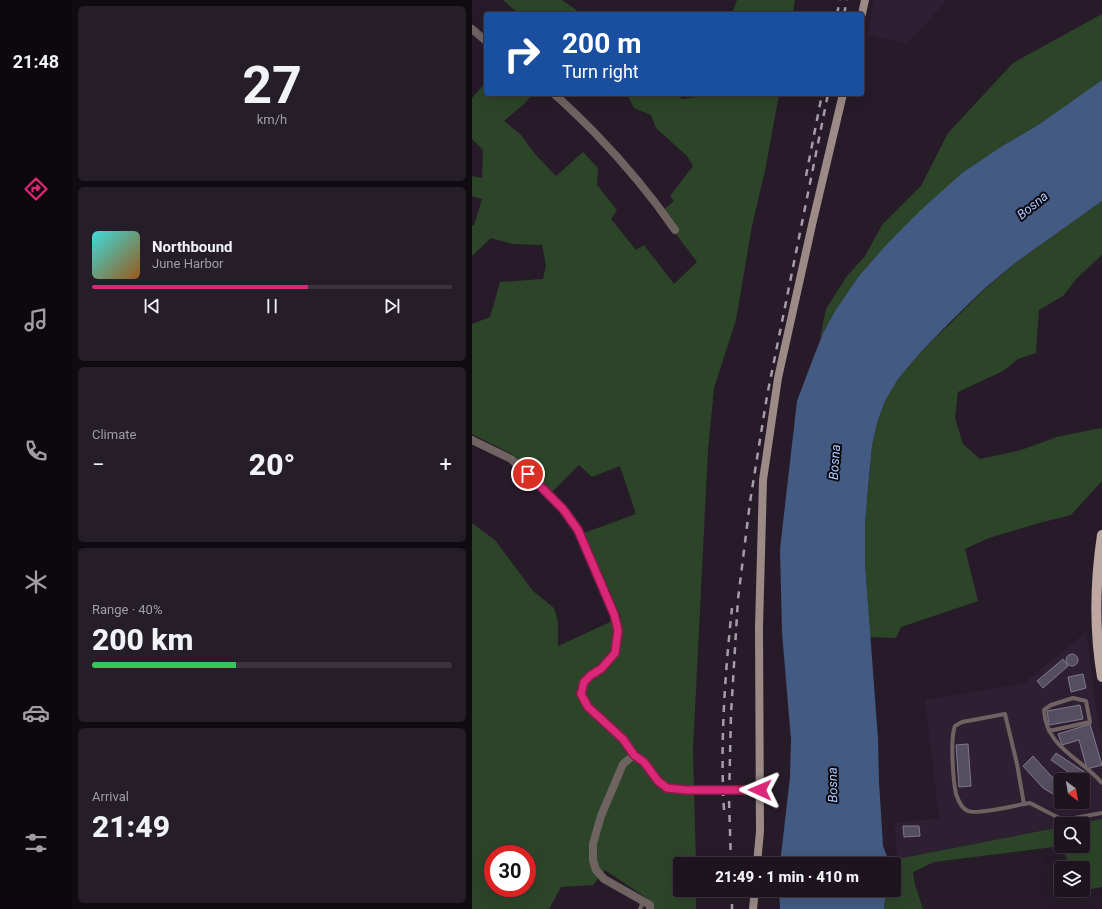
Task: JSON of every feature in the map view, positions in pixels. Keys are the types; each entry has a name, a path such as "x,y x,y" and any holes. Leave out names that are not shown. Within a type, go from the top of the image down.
{"main road":[{"path":"862,12 865,0"},
{"path":"758,857 760,830 759,627 761,519 764,472 778,378 843,96"},
{"path":"1102,534 1098,563 1096,615 1102,677"},
{"path":"753,909 754,897"}],"street":[{"path":"472,29 484,39"},
{"path":"556,96 610,148 651,197 674,230"},
{"path":"472,440 511,459 537,482 563,509 578,530 614,614 618,630 615,653 601,669 591,675 584,682 581,694 588,707 623,739 634,755 644,762 658,781 667,788 686,790 760,790"},
{"path":"634,755 623,764 601,816 593,844 593,860 596,870 604,879 642,905 650,905 650,909"}],"lane":[{"path":"1049,731 1090,722 1086,701 1073,698 1051,704 1044,710 1044,716 1049,731 1061,748 1091,772 1102,783"},
{"path":"1024,804 1017,764 1005,714 962,722 955,726 952,738 952,750 956,794 963,807 969,812 979,812 1030,803 1063,820 1102,813"}],"shaded area":[{"path":"874,0 947,0 908,44 867,35"},
{"path":"1086,632 1098,722 1102,734 1102,819 1090,821 1090,817 1054,817 1054,828 901,858 897,857 895,823 939,818 925,700 1023,684"}],"green space":[{"path":"503,0 562,0 579,12 517,12"},
{"path":"737,0 795,0 793,12 733,12"},
{"path":"1102,14 1102,80 1038,125 999,148 962,173 886,245 858,277 835,311 820,338 826,309 847,276 865,256 882,225 921,186 948,133 1013,63"},
{"path":"484,84 484,96 531,96 504,121 521,135 535,154 556,176 583,152 598,168 597,185 617,210 611,219 636,250 644,245 674,284 697,262 660,213 674,201 670,196 693,166 687,156 656,128 651,115 634,108 628,96 679,96 682,99 697,96 779,96 766,166 752,226 736,320 714,388 708,450 693,750 696,857 673,857 673,897 696,897 696,909 646,909 648,899 605,870 593,885 561,887 549,909 472,909 472,523 495,540 533,591 554,608 558,621 558,646 621,617 584,533 636,514 620,466 592,477 579,465 552,492 512,454 472,434 472,324 490,317 500,282 543,279 546,266 542,245 512,244 491,238 472,256 472,226 474,225 482,199 472,196 472,176 482,178 483,150 472,139 472,98"},
{"path":"1102,201 1102,255 1077,278 1063,296 1039,310 1036,353 1018,359 1003,371 958,392 955,418 963,444 980,459 1021,450 1057,437 1100,428 1102,429 1102,481 1071,515 989,538 965,549 978,601 901,627 896,638 870,637 865,564 865,525 872,446 877,423 885,401 898,379 919,354 986,288 1015,263"},
{"path":"1102,819 1102,887 1090,889 1090,861 1068,861 1064,853 1090,853 1090,821"},
{"path":"1054,828 1054,847 934,862 913,872 915,885 923,909 884,909 885,897 901,897 901,858"}],"water":[{"name":"Bosna","path":"1102,80 1102,201 1015,263 985,288 919,354 898,379 885,401 877,423 872,446 865,525 865,564 878,739 883,846 887,857 781,857 790,777 791,740 782,632 780,549 797,401 823,333 835,311 858,277 886,245 921,210 962,173 999,148 1038,125"},
{"path":"779,897 885,897 884,909 780,909"}],"building":[{"path":"1072,654 1076,656 1078,660 1076,664 1072,666 1068,664 1066,660 1068,656"},
{"path":"1063,659 1068,666 1043,688 1037,681"},
{"path":"1083,674 1086,688 1071,692 1068,677"},
{"path":"1080,705 1083,719 1049,725 1047,711"},
{"path":"1090,724 1102,765 1087,769 1079,740 1062,745 1058,734"},
{"path":"968,744 971,786 959,787 956,745"},
{"path":"1056,753 1086,773 1070,773 1051,760"},
{"path":"1033,756 1054,778 1054,795 1043,788 1023,766"},
{"path":"903,826 919,826 920,836 904,837"}],"railway":[{"path":"837,12 840,0"},
{"path":"844,12 847,0"},
{"path":"806,176 822,96"},
{"path":"731,857 729,799 731,714 738,599 750,502 767,396 828,96"},
{"path":"724,810 724,709 732,608"},
{"path":"732,897 732,909"}],"route":[{"path":"528,474 563,509 578,530 614,614 618,630 615,653 601,669 591,675 584,682 581,694 588,707 623,739 634,755 644,762 658,781 667,788 686,790 760,790"}]}
